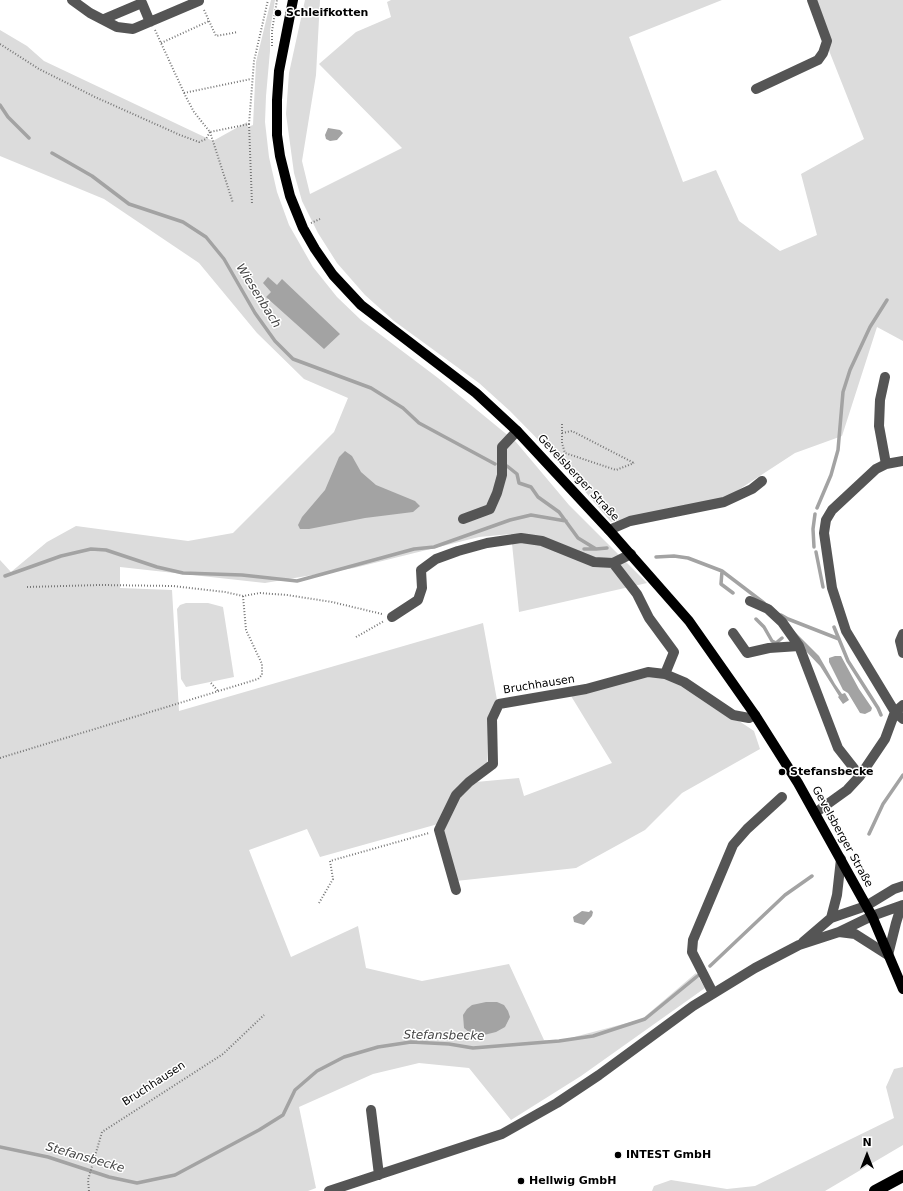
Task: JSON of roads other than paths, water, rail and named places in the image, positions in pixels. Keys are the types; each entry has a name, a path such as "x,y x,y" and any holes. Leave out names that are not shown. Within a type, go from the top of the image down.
{"highway":[{"path":"875,1191 903,1176"}],"main road":[{"name":"Gevelsberger Straße","path":"293,0 279,71 277,119 280,156 296,211 303,228 321,259 333,275 361,305 476,393 517,431 631,554 689,620 755,715 815,813 872,916 903,989"}],"street":[{"path":"72,0 90,13 117,27 133,29 199,1"},
{"path":"756,89 818,60 823,53 827,41 812,0"},
{"path":"104,19 142,3 150,22"},
{"path":"885,377 880,400 879,426 886,464"},
{"path":"463,519 490,509 497,493 502,475 502,446 517,431"},
{"path":"899,716 846,631 832,588 824,533 826,520 832,510 876,469 886,464 903,461"},
{"path":"609,530 630,521 724,502 752,489 762,481"},
{"path":"392,617 418,600 422,588 422,570 436,559 487,542 521,538 542,541 594,562 613,563 631,554"},
{"path":"613,563 637,594 649,618 674,652 666,674"},
{"path":"750,601 768,609 782,622 799,646 838,748 860,776"},
{"path":"734,633 747,652 769,648 799,646"},
{"path":"903,634 900,642 903,653"},
{"name":"Bruchhausen","path":"456,890 440,830 456,794 493,764 492,720 499,704 586,690 648,672 666,674 684,682 732,715 749,718 755,715"},
{"path":"815,813 847,790 860,776 899,716 903,705"},
{"path":"713,993 692,952 693,940 733,845 747,829 782,797"},
{"path":"831,918 837,895 840,859"},
{"path":"329,1191 509,1130 557,1103 599,1075 713,993 799,945 831,918 866,906 894,889 903,886"},
{"path":"799,945 839,932 872,916 902,906"},
{"path":"839,932 855,934 888,955 902,906"},
{"path":"371,1110 379,1175"}],"waterway":[{"name":"Wiesenbach","path":"0,105 8,117 29,138"},
{"name":"Wiesenbach","path":"52,153 92,176 129,204 183,222 206,237 224,259 255,313 275,341 293,359 371,388 403,408 419,423 495,464"},
{"path":"817,508 831,475 838,450 843,392 850,370 870,327 887,300"},
{"name":"Wiesenbach","path":"507,466 517,474 519,483 531,487 538,497 559,512 578,538 596,549 607,548"},
{"path":"814,547 813,529 815,514"},
{"path":"5,576 61,556 91,549 106,550 157,567 183,573 242,575 297,581 414,549 434,547 510,520 531,515 566,521"},
{"name":"Wiesenbach","path":"584,549 595,549"},
{"path":"816,552 823,587"},
{"path":"656,557 674,556 688,558 722,571 764,603"},
{"path":"722,571 721,584 733,593"},
{"path":"781,615 839,639"},
{"path":"756,619 764,627 772,641 776,643 782,638"},
{"path":"834,627 848,661 881,715"},
{"name":"Stefansbecke","path":"869,834 883,804 903,775"},
{"name":"Stefansbecke","path":"710,966 785,895 812,876"},
{"name":"Stefansbecke","path":"0,1147 48,1157 109,1177 137,1183 175,1175 259,1130 283,1115 295,1090 317,1071 344,1057 378,1047 411,1042 449,1044 473,1048 559,1041 593,1036 645,1019 700,974"}],"place":[{"name":"Schleifkotten","path":"278,13"},
{"name":"Stefansbecke","path":"782,772"},
{"name":"INTEST GmbH","path":"618,1155"},
{"name":"Hellwig GmbH","path":"521,1181"}]}
